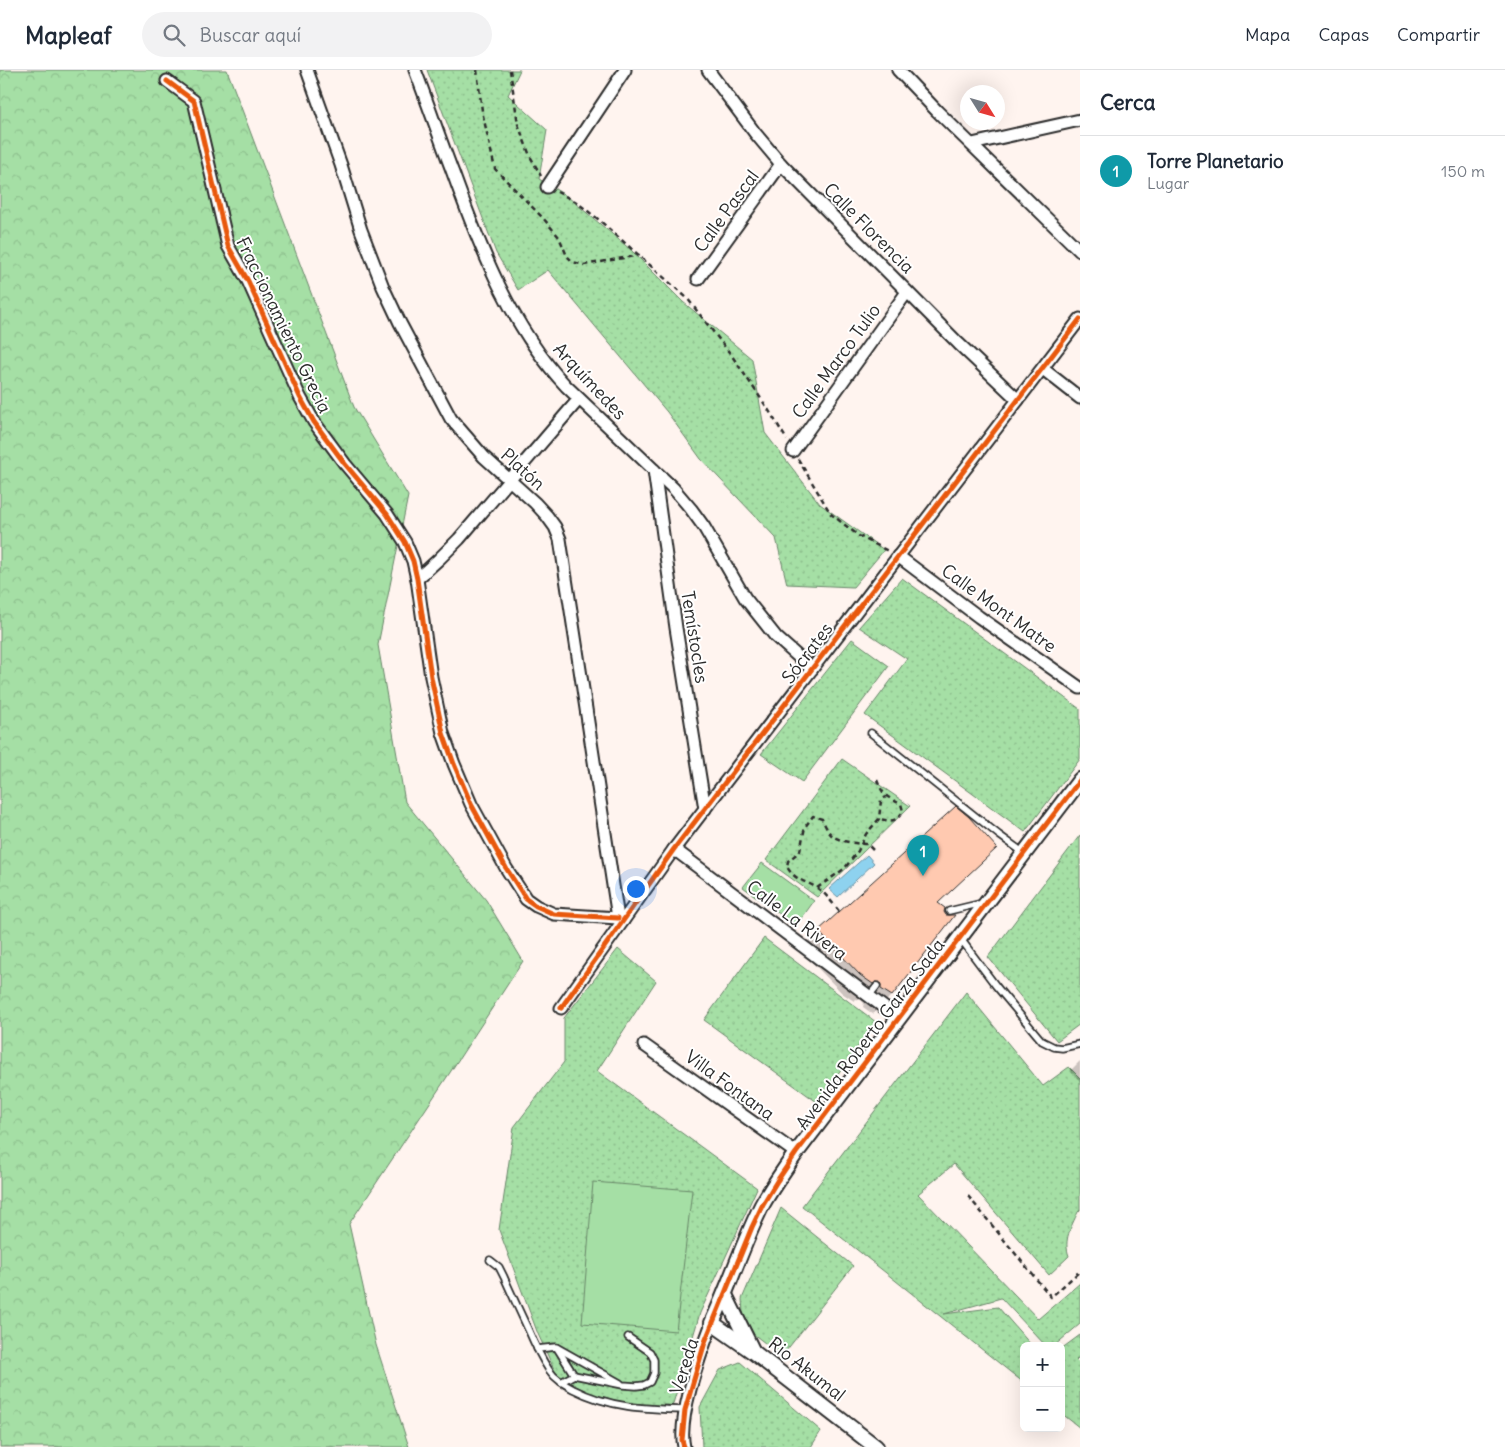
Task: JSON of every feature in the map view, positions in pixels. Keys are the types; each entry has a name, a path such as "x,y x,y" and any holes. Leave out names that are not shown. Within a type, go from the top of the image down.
{"street":[{"name":"Platón","path":"307,70 341,164 361,230 384,286 400,323 451,419 484,457 547,516 560,540 620,919"},
{"name":"Arquímedes","path":"415,70 486,259 528,337 555,374 686,502 704,526 744,598 761,620 789,649 812,669"},
{"path":"547,187 625,70"},
{"name":"Calle Florencia","path":"708,70 755,133 781,164 907,292 1018,400"},
{"path":"898,70 937,111 1080,251"},
{"name":"Fraccionamiento Grecia","path":"167,81 194,101 228,246 248,281 300,397 328,442 387,514 405,542 417,579 431,677 443,733 471,804 513,880 526,899 545,911 568,915 620,919"},
{"path":"972,144 1080,120"},
{"name":"Calle Pascal","path":"698,279 781,164"},
{"name":"Calle Marco Tulio","path":"793,451 907,292"},
{"name":"Sócrates","path":"561,1008 620,919 1080,319"},
{"path":"1043,369 1080,398"},
{"path":"417,579 459,539 579,399"},
{"name":"Temístocles","path":"654,470 676,628 705,809"},
{"name":"Calle Mont Matre","path":"898,556 979,617 1080,688"},
{"name":"Avenida Roberto Garza Sada","path":"712,1323 752,1228 763,1204 777,1181 898,1018 1080,780"},
{"name":"Calle La Rivera","path":"674,849 898,1018"},
{"name":"Villa Fontana","path":"644,1045 796,1153"},
{"path":"725,1295 752,1351"},
{"name":"Rio Akumal","path":"712,1323 752,1351 876,1447"},
{"name":"Vereda","path":"684,1447 682,1440 685,1410 712,1323"}],"lane":[{"path":"871,734 1024,853"},
{"path":"949,911 978,904 984,906"},
{"path":"960,938 996,986 1042,1041 1054,1047 1062,1048 1080,1044"},
{"path":"869,996 877,986"},
{"path":"490,1260 498,1267 504,1277 537,1349 550,1371 561,1382 603,1401 625,1407 685,1410"},
{"path":"561,1382 574,1375 624,1385 644,1385 650,1382 654,1373 654,1360 650,1352 628,1337"},
{"path":"537,1349 556,1347 624,1385"},
{"path":"556,1347 574,1375"}],"path":[{"path":"477,70 482,111 494,169 543,218 559,237 567,256 573,262 584,265 640,255 687,298 732,356 768,408 831,514 859,536 898,556"},
{"path":"877,780 886,796 901,804 903,811 899,818 891,821 878,819"},
{"path":"817,888 844,869 858,851 866,834 878,819 881,800 886,796"},
{"path":"839,911 824,893 792,876 786,867 788,860 800,851 805,826 813,816 822,819 828,832 833,837 867,844 873,850"},
{"path":"968,1196 1051,1297 1080,1271"}],"green space":[{"path":"0,70 227,70 354,407 408,496 378,645 405,802 486,900 523,961 349,1224 376,1345 409,1447 0,1447"},
{"path":"427,70 520,70 508,95 547,130 539,179 568,197 631,250 683,302 752,359 765,433 820,504 884,550 853,587 787,584 776,538 701,459 667,412 548,270 518,290 496,253"},
{"path":"902,578 1080,709 1080,759 1025,832 865,715 907,659 859,627"},
{"path":"852,639 889,666 802,782 761,754"},
{"path":"842,759 910,806 817,897 766,860"},
{"path":"1080,835 1080,1024 1057,1041 988,957"},
{"path":"762,863 814,901 796,926 743,887"},
{"path":"764,938 876,1022 817,1102 704,1020"},
{"path":"618,949 656,981 597,1071 757,1188 700,1313 672,1407 614,1406 558,1378 538,1334 499,1230 514,1127 564,1062 564,1018"},
{"path":"966,992 1043,1086 1069,1067 1080,1078 1080,1210 1067,1239 1069,1256 1049,1275 954,1164 918,1194 1038,1319 1080,1283 1080,1324 1059,1342 1042,1342 1001,1298 944,1314 998,1307 1029,1342 1020,1342 1020,1380 802,1206"},
{"path":"593,1182 692,1190 676,1331 582,1323"},
{"path":"781,1208 853,1266 782,1356 744,1327 742,1299"},
{"path":"1080,1335 1080,1356 1076,1360 1080,1364 1080,1428 1065,1416 1065,1346"},
{"path":"740,1362 821,1431 811,1447 702,1447 700,1407 720,1370"}],"water":[{"path":"867,855 874,863 838,897 829,889"}],"building":[{"path":"956,806 969,817 997,848 938,903 945,908 944,912 946,915 955,915 892,996 881,989 880,982 873,984 860,975 818,931"}],"cycle path":[{"path":"167,81 194,101 228,246 248,281 300,397 314,422 345,464 387,514 405,542 413,561 431,677 443,733 471,804 506,868 526,899 554,914 618,918"},
{"path":"561,1008 674,849 1080,319"},
{"path":"684,1447 682,1440 685,1410 705,1342 763,1204 796,1153 1080,780"}],"place":[{"name":"Torre Planetario","path":"923,876"}]}
